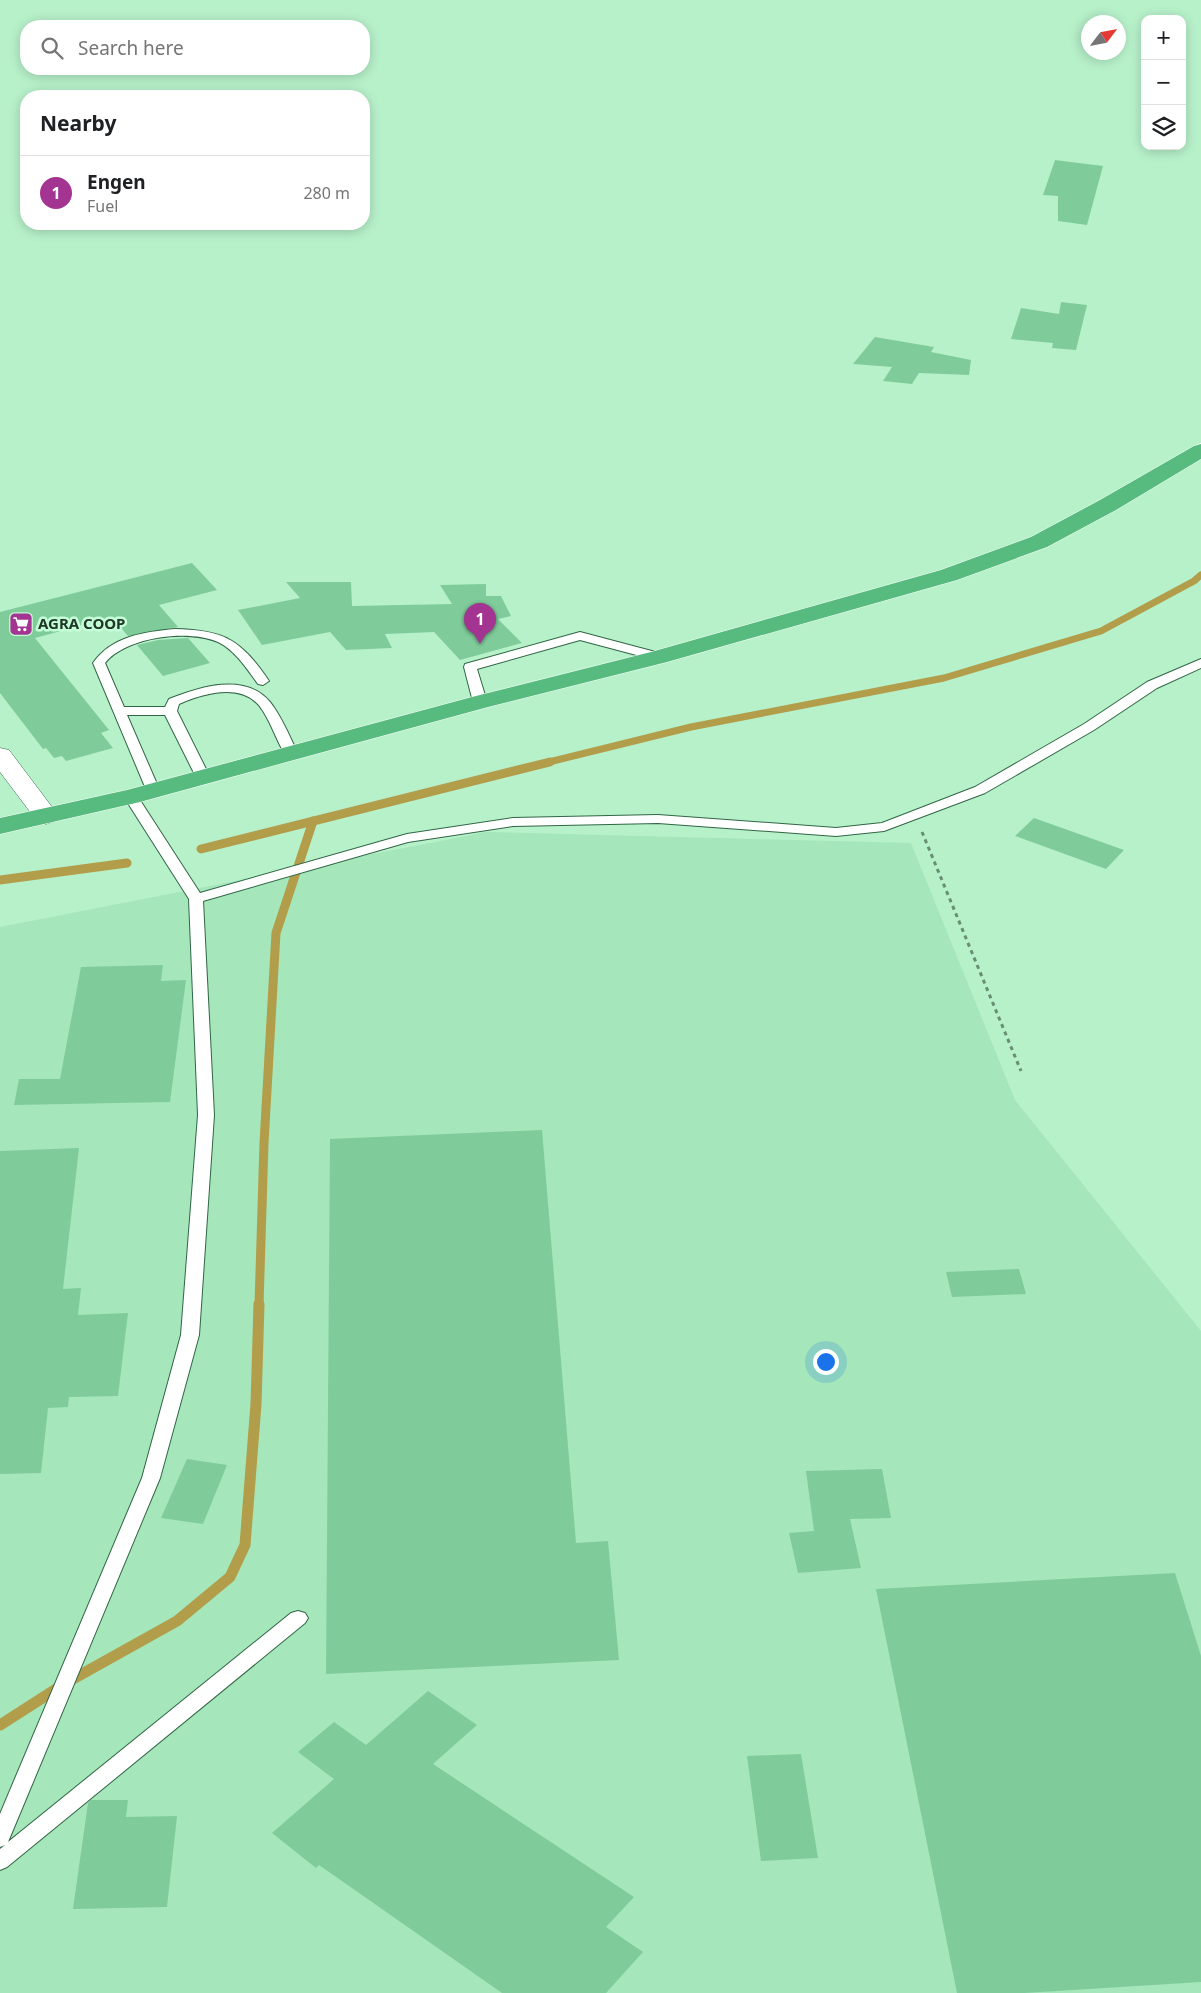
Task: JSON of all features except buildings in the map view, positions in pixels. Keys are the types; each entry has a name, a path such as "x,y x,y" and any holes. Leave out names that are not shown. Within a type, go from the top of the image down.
{"highway":[{"path":"0,835 79,810 480,702 659,657 940,578 1039,542 1108,505 1201,450"},
{"path":"0,826 79,810"}],"street":[{"path":"0,755 46,816"}],"lane":[{"path":"0,1838 150,1478 190,1335 206,1115 196,899 142,794 119,711 99,663 103,654 115,647 163,633 198,632 224,640 248,661 263,681"},
{"path":"480,702 470,666 580,636 659,657"},
{"path":"196,899 407,838 513,822 658,820 836,832 884,827 980,790 1089,727 1152,685 1201,662"},
{"path":"170,711 174,702 191,694 211,689 245,690 263,702 291,753"},
{"path":"119,711 170,711"},
{"path":"170,711 203,777"},
{"path":"0,1861 298,1618"}],"path":[{"path":"915,816 1021,1071"}],"shaded area":[{"path":"486,832 911,843 1015,1100 1201,1331 1201,1993 0,1993 0,927"}],"waterway":[{"path":"545,763 691,727 944,678 1101,631 1194,581 1201,575"},
{"path":"313,821 550,762"},
{"path":"201,849 313,821"},
{"path":"259,1305 264,1143 276,933 313,821"},
{"path":"0,880 127,863"},
{"path":"0,1725 64,1684 177,1621 230,1577 245,1545 256,1404 259,1304"}],"place":[{"name":"AGRA COOP","path":"21,624"},
{"name":"Engen","path":"480,644"}]}
